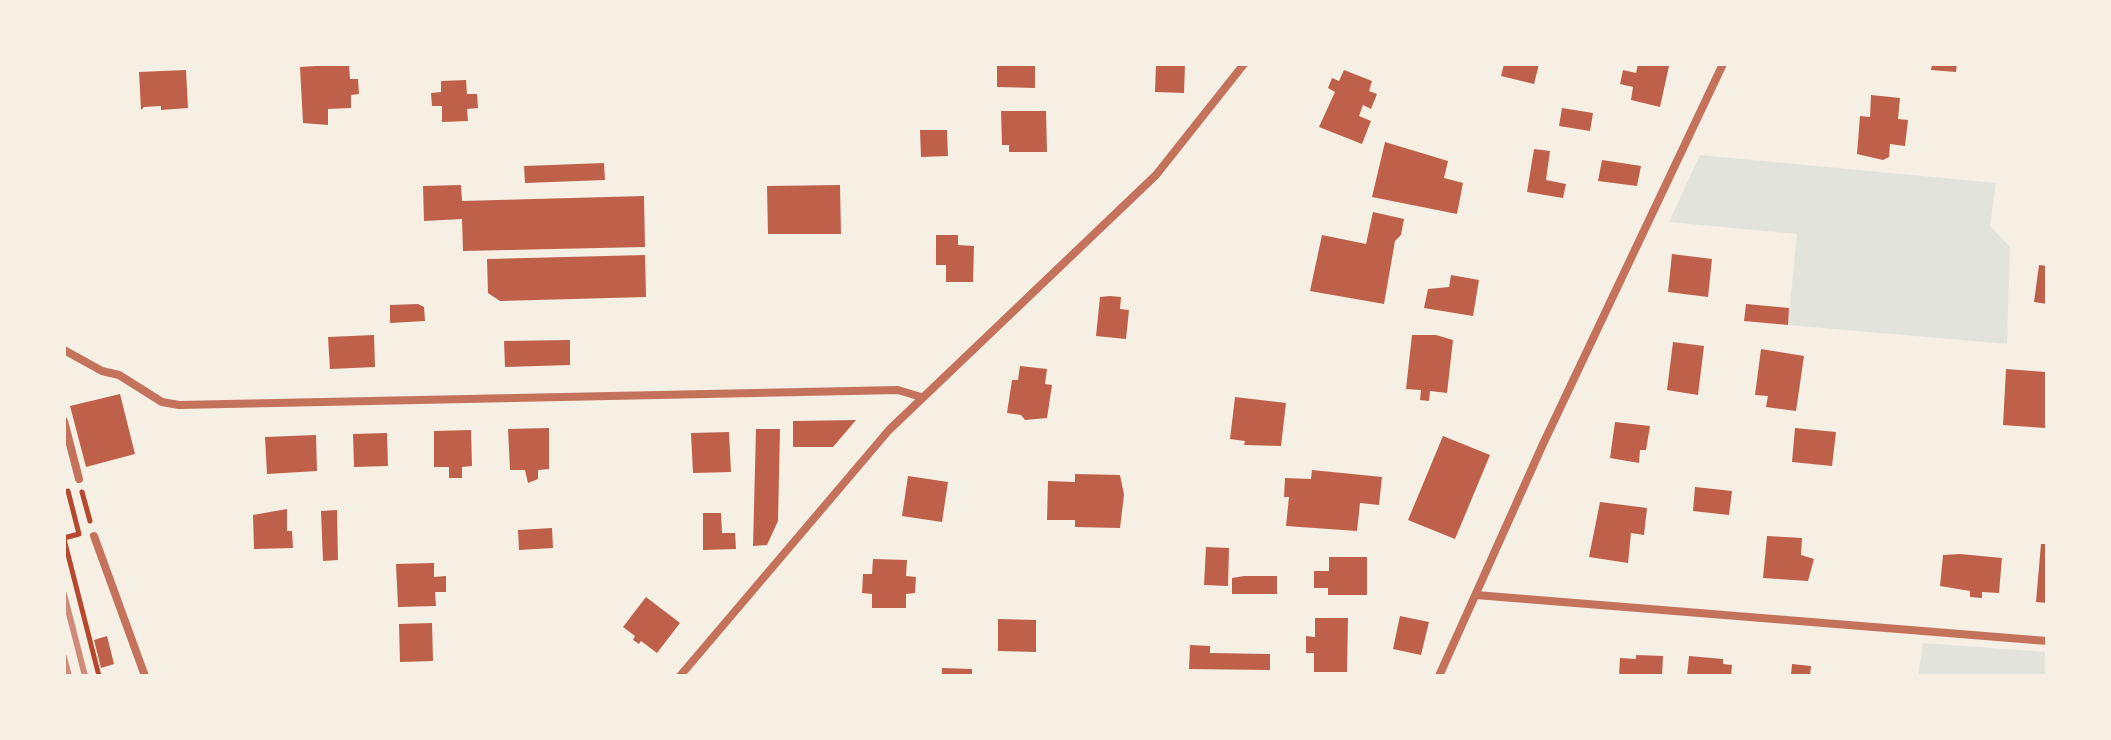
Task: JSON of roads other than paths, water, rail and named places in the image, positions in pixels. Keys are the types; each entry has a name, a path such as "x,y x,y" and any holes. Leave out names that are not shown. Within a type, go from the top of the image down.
{"street":[{"path":"680,676 921,397 1156,175 1244,64"},
{"path":"1439,676 1543,444 1723,64"},
{"path":"64,350 102,371 119,375 162,402 179,405 898,390 921,397"},
{"path":"64,421 79,479"},
{"path":"94,536 145,676"},
{"path":"1476,595 2047,641"}],"railway":[{"path":"64,594 85,676"},
{"path":"64,657 69,676"}]}
